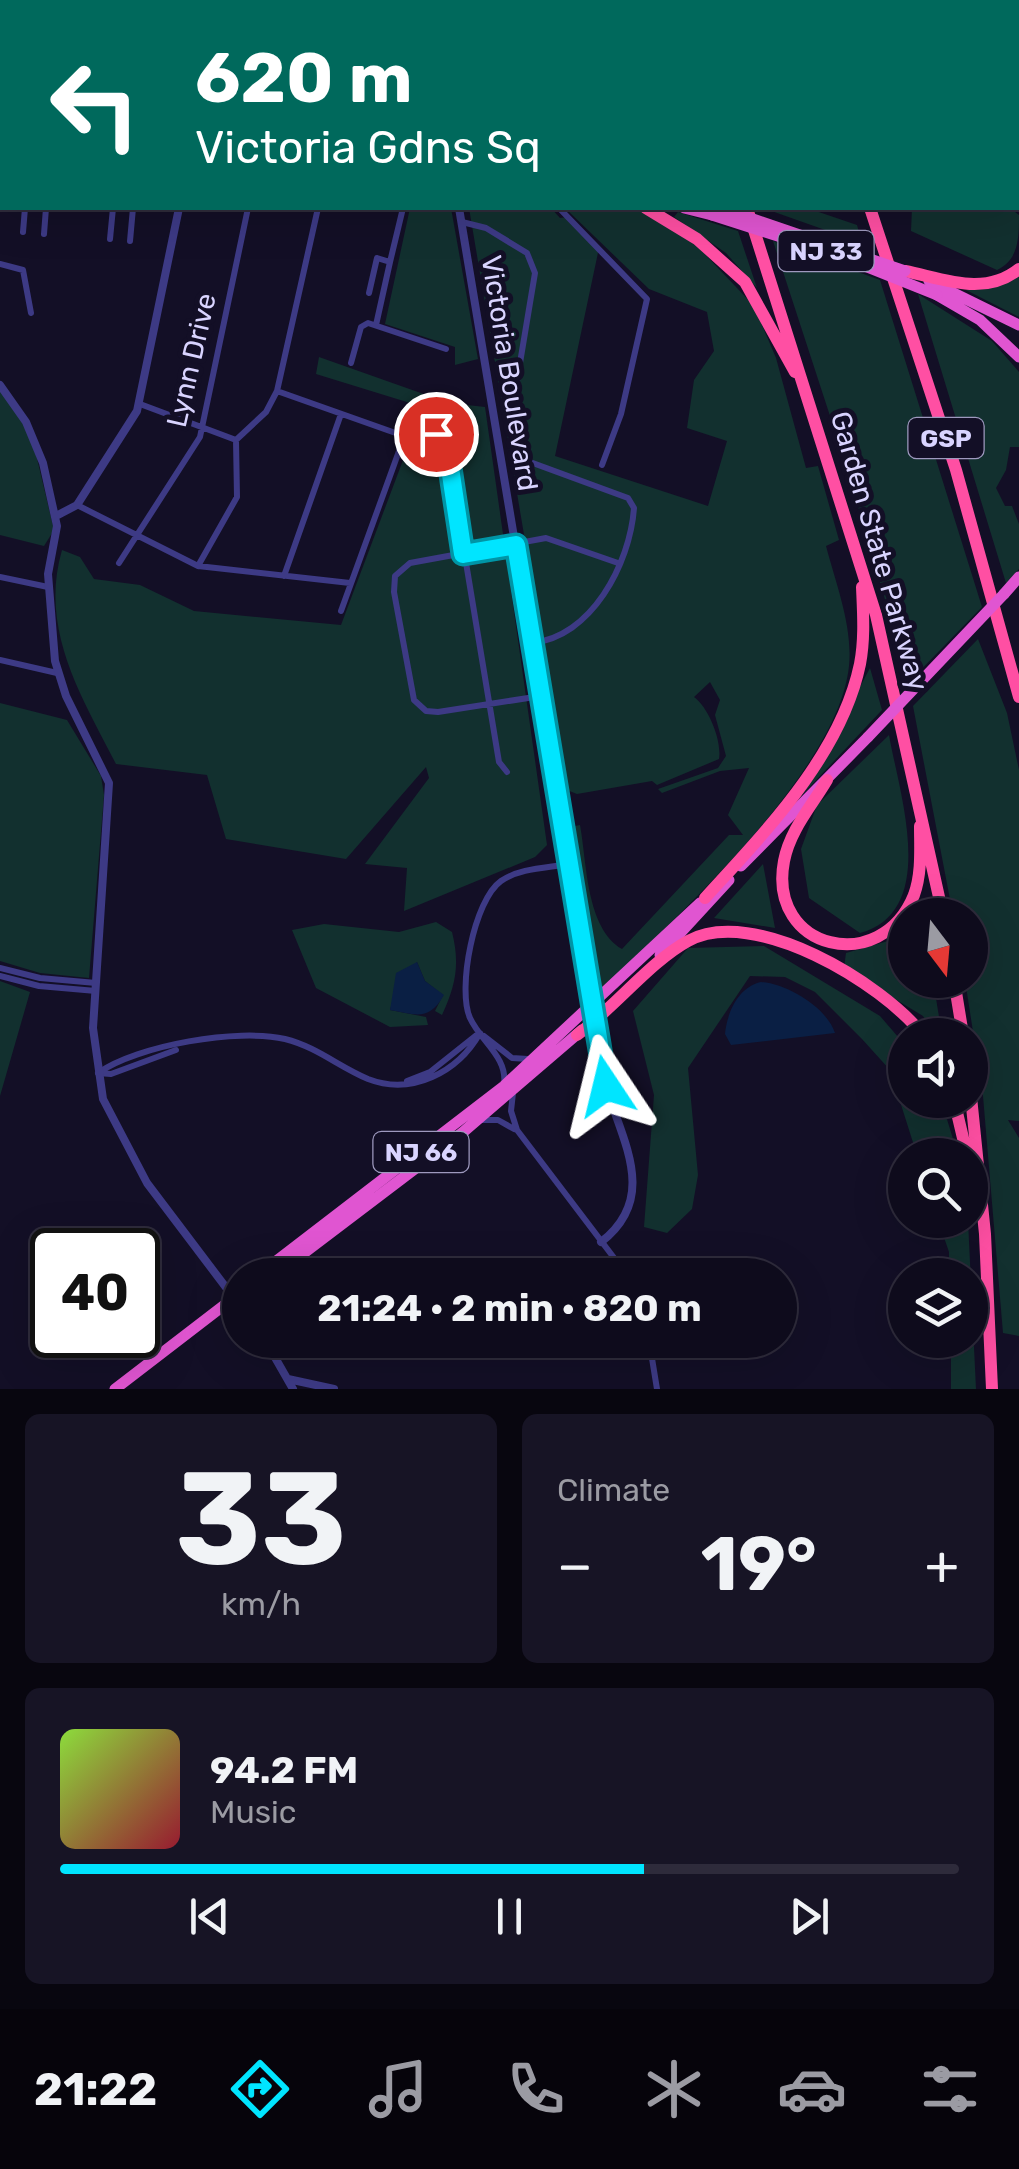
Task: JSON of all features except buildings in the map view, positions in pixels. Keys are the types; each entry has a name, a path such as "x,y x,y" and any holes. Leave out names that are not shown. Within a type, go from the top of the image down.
{"highway":[{"path":"649,210 697,239 745,282 810,398"},
{"name":"Garden State Parkway","path":"748,210 860,560 920,798 940,898"},
{"name":"GSP","path":"871,210 901,276 999,596 1019,697"},
{"path":"879,210 901,276 979,285 1002,280 1019,269"},
{"name":"NJ 33","path":"716,211 901,276"},
{"name":"NJ 33","path":"716,211 937,295 980,320 1019,358"},
{"path":"933,280 1019,325"},
{"path":"704,898 787,804 848,700 863,641 860,560"},
{"name":"NJ 66","path":"281,1258 576,1035 660,956 1019,579"},
{"path":"999,596 1019,661"},
{"path":"827,780 792,835 782,878 786,901 797,921 813,936 834,945 856,945 878,936 907,908 919,871 920,798"},
{"name":"NJ 66","path":"297,1258 478,1120 546,1049 734,874"},
{"path":"576,1035 610,1011 677,948 698,936 731,930 792,943 889,1001 906,1018"},
{"path":"985,1238 992,1389"},
{"path":"116,1389 222,1311"}],"street":[{"path":"23,232 25,210"},
{"path":"44,234 46,210"},
{"path":"110,240 113,210"},
{"path":"130,241 132,210"},
{"path":"56,516 77,504 140,404 176,210"},
{"name":"Lynn Drive","path":"119,563 202,428 248,210"},
{"path":"198,566 238,498 236,440 266,412 277,391 314,210"},
{"path":"376,325 403,210"},
{"name":"Victoria Boulevard","path":"459,210 606,1086 634,1173 628,1211 602,1242"},
{"path":"561,210 647,299 621,414 602,465"},
{"path":"462,222 486,228 527,253 532,263 534,286 517,381 518,451 530,462 632,502 634,514 606,593 560,640 531,643"},
{"path":"370,294 376,258 390,262"},
{"path":"0,264 22,268 31,313"},
{"path":"351,363 363,325 376,325 446,349"},
{"path":"0,385 33,436 56,516 48,587 58,673 108,783 96,987 98,1072 109,1114 142,1174 222,1277"},
{"path":"277,391 404,436"},
{"path":"140,404 236,440"},
{"path":"341,611 415,407"},
{"path":"284,576 342,414"},
{"path":"436,434 447,448 488,704 499,762 507,772"},
{"path":"77,504 198,566 350,583"},
{"path":"541,696 426,711 414,700 408,681 395,576 410,563 546,538 618,563"},
{"path":"0,577 48,587"},
{"path":"0,660 58,673"},
{"path":"569,864 510,876 495,886 484,903 463,988 468,1012 504,1066 516,1130 614,1258"},
{"path":"0,968 45,983"},
{"path":"0,976 96,987"},
{"path":"98,1072 108,1065 186,1045 236,1035 273,1036 321,1052 373,1080 401,1084 430,1072 480,1033"},
{"path":"480,1033 516,1060 546,1049"},
{"path":"478,1120 498,1120 516,1130"},
{"path":"276,1358 293,1389"},
{"path":"652,1358 657,1389"},
{"path":"288,1379 334,1389"}],"green space":[{"path":"410,210 451,210 478,359 455,365 455,347 385,324"},
{"path":"469,210 553,210 560,218 568,217 599,248 555,456 708,506 727,441 687,428 694,380 714,351 707,312 649,289 567,210 641,210 665,222 701,250 754,306 776,358 806,468 818,466 839,540 826,546 846,621 849,666 838,707 816,751 748,841 600,991 570,827 580,825 590,893 601,926 622,949 729,835 743,835 728,815 749,768 720,771 662,793 658,789 718,768 726,756 715,715 720,700 710,682 694,697 713,725 719,759 657,785 652,781 577,794 567,790"},
{"path":"769,210 813,210 857,225 862,243"},
{"path":"912,210 1013,210 1019,215 1014,254 997,270 911,231"},
{"path":"678,212 738,231 757,288 726,253 674,217"},
{"path":"773,241 880,280 982,607 909,682 846,465"},
{"path":"1019,274 1019,317 966,290"},
{"path":"918,294 992,341 1019,372 1019,447 1010,447 1006,470 996,488 1005,506 1012,506 1019,524 1019,569 1006,583"},
{"path":"319,357 449,403 485,407 547,845 535,857 404,911 407,868 365,864 429,778 426,767 346,859 226,839 207,775 116,764 77,687 60,634 56,579 62,550 80,557 94,579 140,585 194,611 341,625 423,407 316,374"},
{"path":"0,385 30,429 54,530 44,546 0,535"},
{"path":"978,639 1007,713 1019,770 1019,1121 1008,1120 1019,1138 1019,1336 1003,1333 985,1118 988,1118 988,1018 971,1018 968,998 988,998 988,898 950,898 913,706"},
{"path":"870,668 882,710 802,795"},
{"path":"0,703 67,720 101,776 104,795 89,978 40,973 0,961"},
{"path":"889,735 905,817 907,876 901,898 888,898 885,921 860,933 809,898 801,849 817,805"},
{"path":"763,864 775,928 714,918"},
{"path":"436,922 452,932 456,954 451,994 442,1015 435,1011 443,995 425,981 417,962 395,993 390,1010 426,1017 428,1025 390,1027 316,988 292,930 324,924 399,932"},
{"path":"888,941 888,995 844,968 846,953"},
{"path":"764,946 880,1016 888,1025 888,1068 815,992 785,977 750,976 688,1068 698,1175 692,1209 667,1233 644,1227 654,1095 633,1011 688,948"},
{"path":"0,981 30,992 0,1096"},
{"path":"893,998 936,998 939,1018 923,1016"},
{"path":"905,1118 947,1118 953,1138 912,1138"},
{"path":"944,1238 969,1238 970,1258 949,1258"},
{"path":"951,1358 975,1358 976,1389 951,1389"}],"water":[{"path":"417,962 425,981 444,995 433,1009 422,1014 390,1010 396,973"},
{"path":"761,982 783,987 805,999 824,1015 835,1033 731,1045 725,1034 731,1010 746,989"}],"route":[{"path":"436,434 447,448 463,554 516,545 606,1086"}]}
